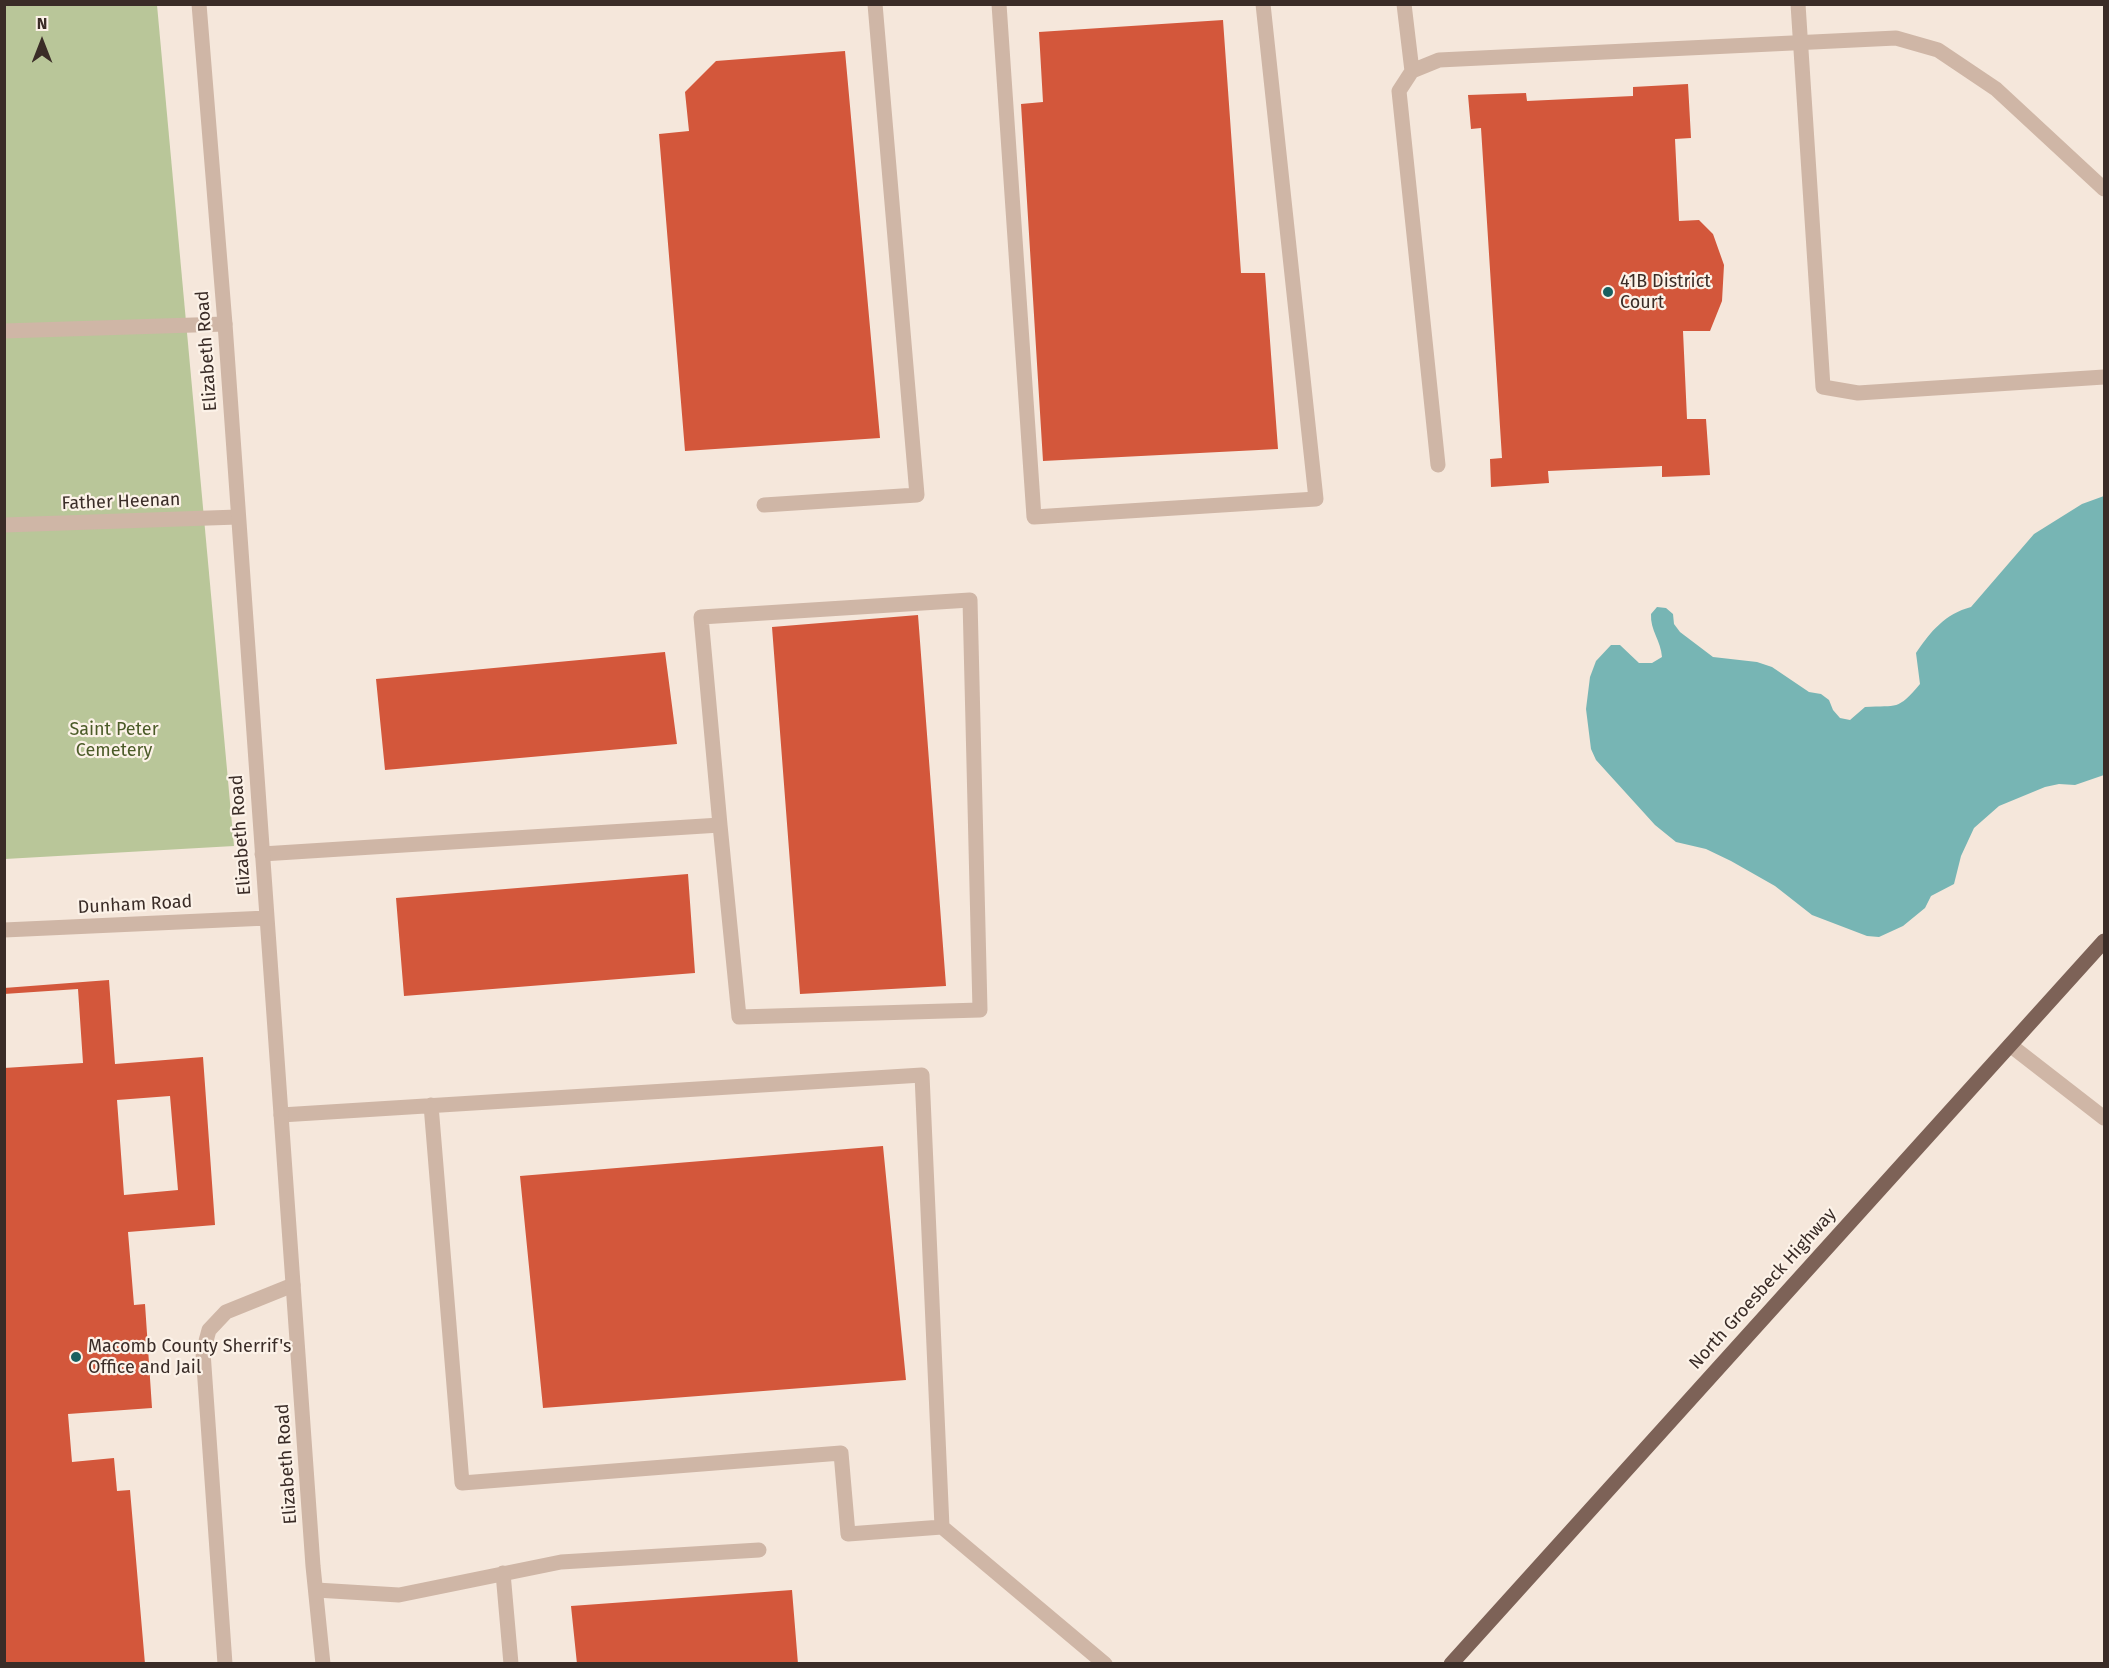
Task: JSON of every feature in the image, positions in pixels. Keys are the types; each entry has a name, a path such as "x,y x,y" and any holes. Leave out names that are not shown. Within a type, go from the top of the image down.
{"main road":[{"name":"North Groesbeck Highway","path":"1451,1664 2104,941"}],"street":[{"name":"Elizabeth Road","path":"199,4 225,324 293,1285 323,1664"},
{"path":"764,505 917,495 875,4"},
{"path":"999,4 1034,517 1316,499 1263,4"},
{"path":"1404,4 1412,71"},
{"path":"1798,4 1823,387 1858,393 2104,377"},
{"path":"1438,465 1399,91 1412,71 1439,60 1896,38 1938,50 1996,89 2104,189"},
{"path":"4,331 225,324"},
{"name":"Father Heenan","path":"4,525 238,517"},
{"path":"970,600 980,1010 739,1017 720,825 701,616 970,600"},
{"path":"262,854 720,825"},
{"name":"Dunham Road","path":"4,930 267,918"},
{"path":"2010,1045 2104,1118"},
{"path":"281,1115 922,1075 942,1527"},
{"path":"431,1105 462,1483 841,1453 848,1534 942,1527 1105,1664"},
{"path":"225,1664 203,1352 209,1330 226,1312 293,1285"},
{"path":"316,1590 399,1595 561,1562 759,1550"},
{"path":"503,1573 512,1664"}],"green space":[{"name":"Saint Peter Cemetery","path":"5,5 157,5 234,846 5,859"}],"water":[{"path":"2104,496 2104,775 2075,785 2059,784 2045,787 1999,806 1974,828 1961,856 1954,884 1931,896 1925,908 1903,926 1879,937 1867,936 1812,915 1775,886 1731,861 1706,849 1676,842 1655,825 1596,760 1591,749 1586,709 1590,677 1596,661 1611,645 1620,645 1639,663 1652,663 1662,657 1651,620 1651,614 1657,607 1666,608 1673,614 1674,624 1680,632 1713,657 1757,662 1772,667 1809,692 1821,694 1829,700 1833,710 1840,718 1850,720 1865,707 1891,706 1906,699 1920,684 1916,653 1933,631 1946,619 1971,607 2034,534 2082,504"}],"building":[{"path":"1223,20 1241,273 1265,273 1278,449 1043,461 1021,104 1043,102 1039,32"},
{"path":"845,51 880,438 685,451 659,134 689,131 685,92 716,61"},
{"name":"41B District Court","path":"1688,84 1691,138 1675,139 1679,221 1699,220 1713,234 1724,265 1722,301 1710,331 1683,331 1687,419 1706,419 1710,475 1662,477 1662,466 1548,471 1549,483 1491,487 1490,459 1502,458 1481,128 1471,129 1468,95 1526,93 1527,101 1633,96 1633,87"},
{"path":"918,615 946,986 800,994 772,627"},
{"path":"665,652 677,744 385,770 376,679"},
{"path":"688,874 695,973 404,996 396,898"},
{"name":"Macomb County Sherrif's Office and Jail","path":"109,980 115,1064 203,1057 215,1225 128,1232 134,1305 145,1304 152,1408 68,1414 72,1462 114,1458 117,1491 130,1490 145,1664 4,1664 4,1068 83,1063 78,989 4,994 4,988","holes":["170,1096 178,1190 124,1195 117,1100"]},
{"path":"883,1146 906,1380 543,1408 520,1176"},
{"path":"792,1590 798,1664 577,1664 571,1606"}],"place":[{"name":"41B District Court","path":"1608,292"},
{"name":"Macomb County Sherrif's Office and Jail","path":"76,1357"}]}
